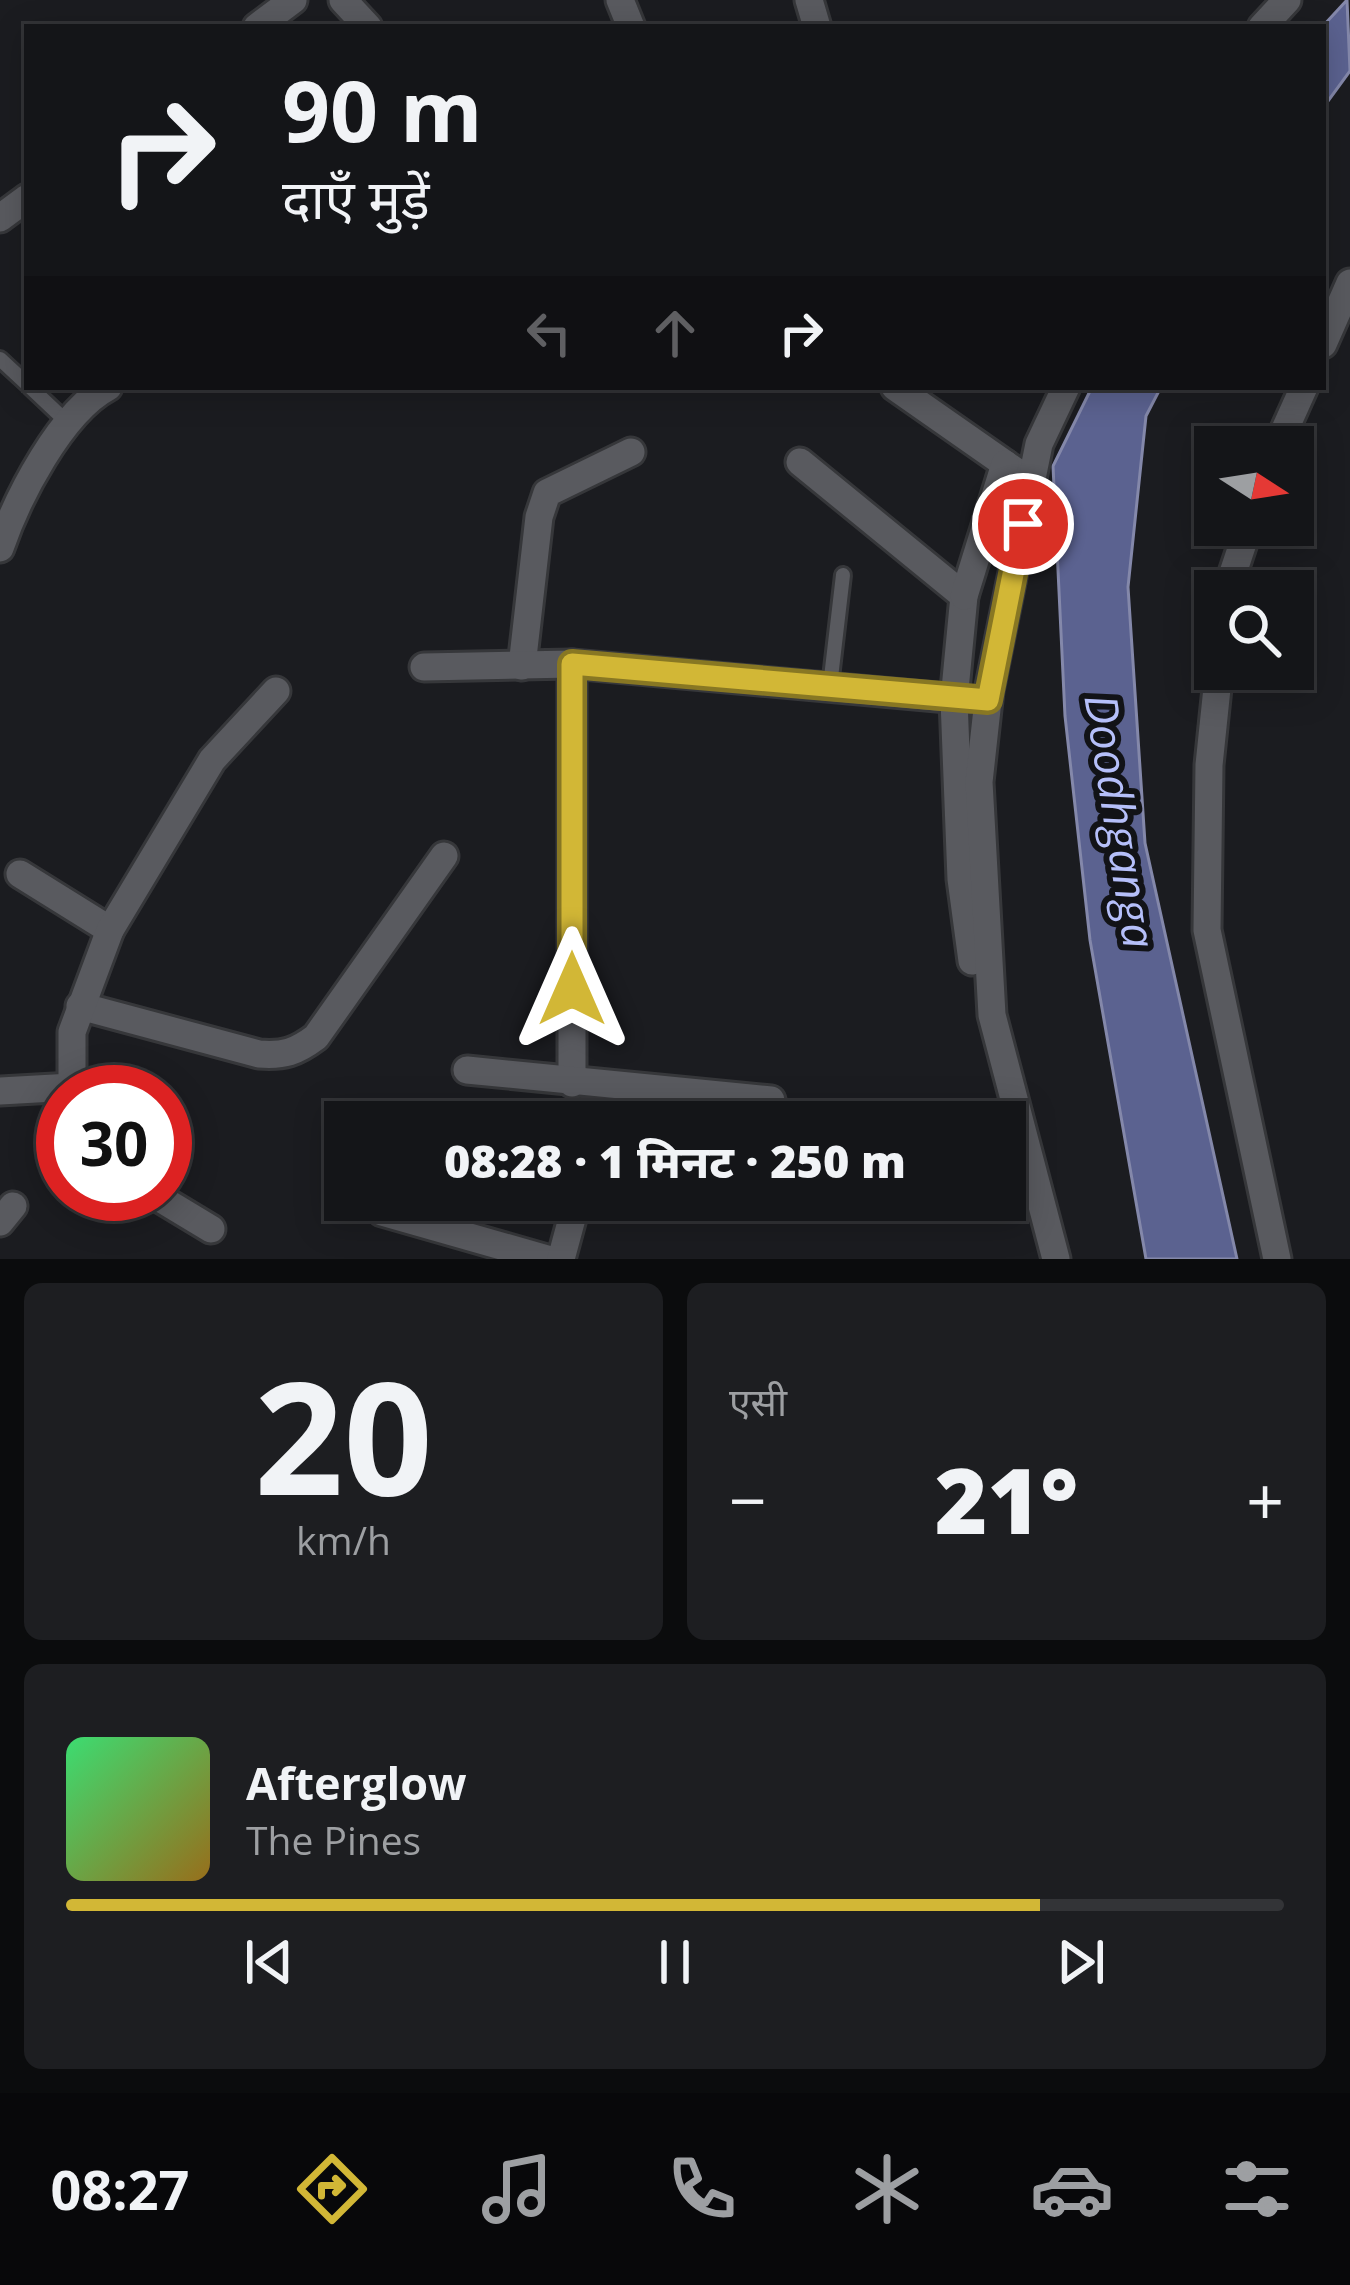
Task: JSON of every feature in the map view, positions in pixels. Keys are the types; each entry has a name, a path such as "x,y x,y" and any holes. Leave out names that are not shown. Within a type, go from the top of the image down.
{"street":[{"path":"261,24 293,0"},
{"path":"343,0 365,24"},
{"path":"1265,24 1287,0"},
{"path":"1326,337 1350,283"},
{"path":"0,548 8,523 67,422 102,390"},
{"path":"899,390 1031,482"},
{"path":"992,1015 979,782 988,700 1039,443 1065,390"},
{"path":"1286,426 1303,390"},
{"path":"522,666 539,517 548,494 631,452"},
{"path":"800,462 964,596"},
{"path":"1005,464 964,596 954,700 962,879 973,968 992,1015 1056,1259"},
{"path":"424,667 572,664 988,700"},
{"path":"572,664 572,1082"},
{"path":"1217,690 1209,765 1208,929 1277,1259"},
{"path":"72,1065 72,1033 110,930 212,760 276,692"},
{"path":"80,1006 259,1054 282,1056 298,1051 316,1037 444,856"},
{"path":"20,874 110,930"},
{"path":"467,1070 772,1100"},
{"path":"0,1091 36,1090"},
{"path":"192,1218 211,1229"},
{"path":"414,1221 547,1259"},
{"path":"561,1259 571,1221"}],"lane":[{"path":"0,359 24,382"},
{"path":"32,390 67,422"},
{"path":"830,686 843,575"}],"water":[{"path":"1347,0 1350,71 1326,104 1326,24"},
{"name":"Doodhganga","path":"1091,390 1159,390 1146,416 1128,587 1145,843 1237,1259 1146,1259 1090,940 1065,716 1053,466"}],"route":[{"path":"572,989 572,664 988,700 1023,524"}]}
